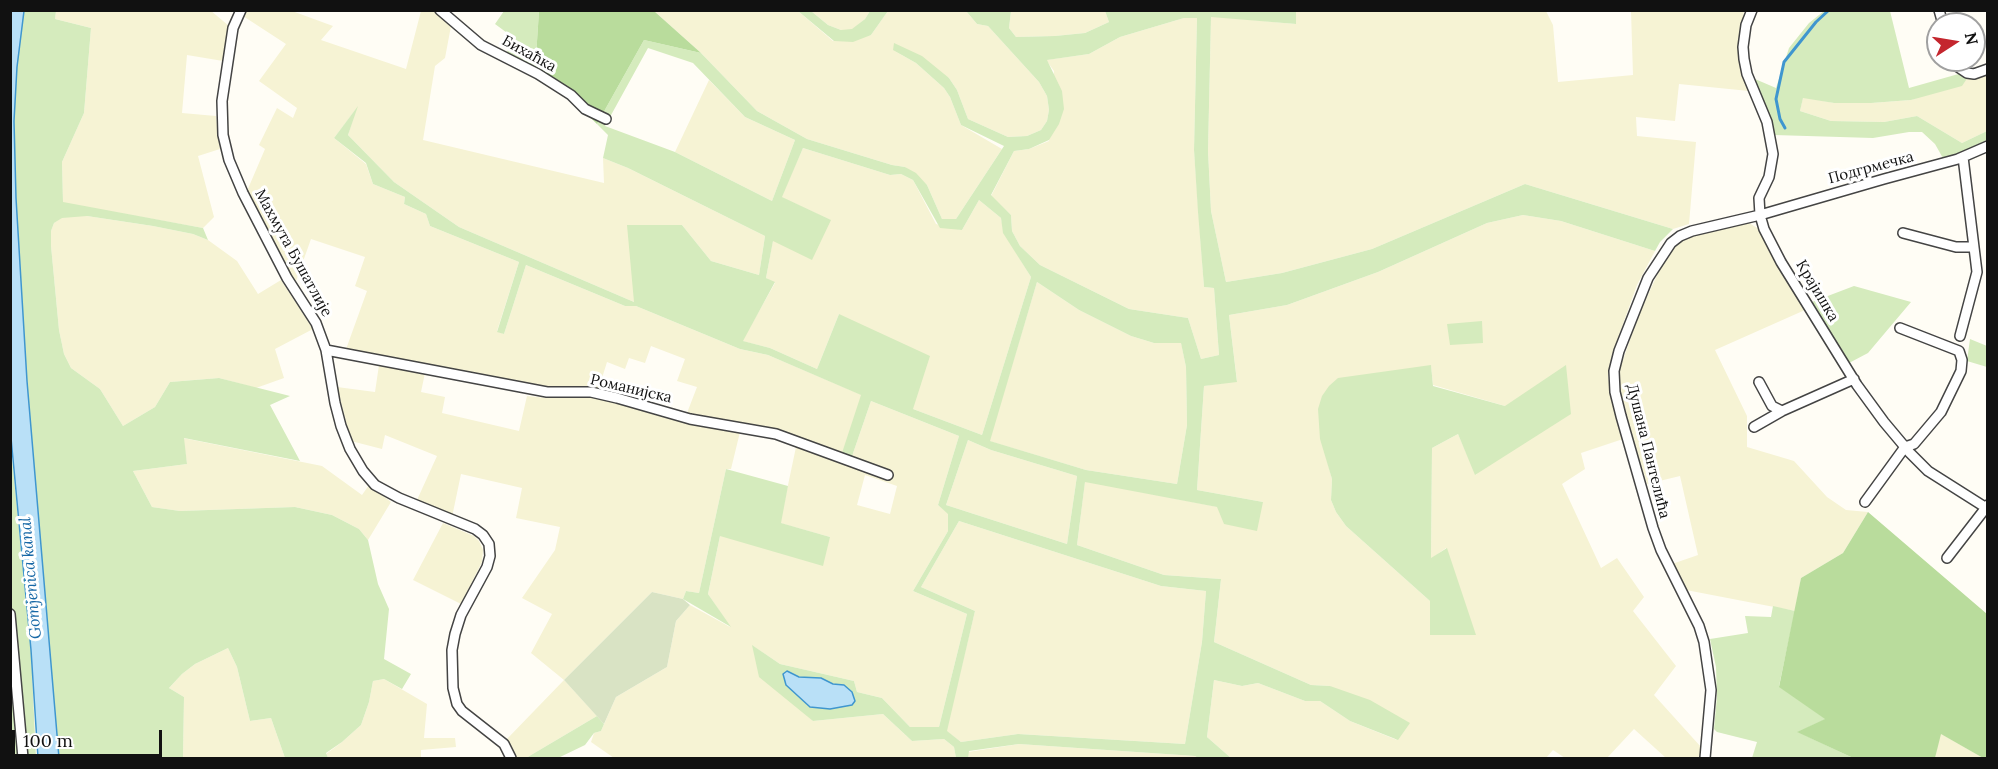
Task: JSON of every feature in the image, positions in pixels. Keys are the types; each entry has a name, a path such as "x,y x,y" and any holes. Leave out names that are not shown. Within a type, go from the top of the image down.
{"street":[{"name":"Махмута Бушатлије","path":"241,10 233,28 227,56 222,101 223,135 229,160 243,193 287,278 316,323 326,350 341,426 350,449 363,471 375,485 399,498 475,529 489,544 490,556 487,567 461,615 455,634 452,650 453,688 457,704 462,711 504,744 511,759"},
{"name":"Бихаћка","path":"440,10 482,45 538,74 571,95 585,109 606,119"},
{"path":"1752,10 1746,25 1744,59 1747,74 1767,122 1773,154 1768,177 1759,198 1760,215"},
{"path":"1964,72 1967,74 1980,72"},
{"name":"Подгрмечка","path":"1760,215 1963,157 1988,146"},
{"path":"1960,336 1977,272 1963,157"},
{"name":"Крајишка","path":"1760,215 1764,229 1781,262 1854,379 1884,422 1928,471 1987,507"},
{"name":"Душана Пантелића","path":"1705,759 1711,690 1704,642 1695,617 1661,550 1653,528 1615,392 1614,371 1619,351 1648,278 1671,243 1692,231 1760,215"},
{"path":"1903,232 1956,247 1974,247"},
{"path":"1865,502 1905,447 1914,444 1941,412 1961,370 1962,360 1959,351 1900,328"},
{"name":"Романијска","path":"326,350 547,392 591,392 690,418 776,434 888,475"},
{"path":"1754,427 1782,411 1854,379"},
{"path":"1759,382 1773,406 1782,411"},
{"path":"1947,558 1987,507"},
{"path":"10,614 23,759"}],"shaded area":[{"path":"210,10 229,26 223,61 187,55 182,113 216,116 220,149 198,156 214,217 203,228 63,203 62,162 84,113 91,28 55,19 56,11"},
{"path":"245,11 292,11 333,26 321,40 406,69 421,11 434,11 451,26 445,58 435,66 423,140 604,183 603,158 628,168 765,236 759,275 711,261 682,225 634,302 459,227 394,182 348,135 356,109 334,138 366,164 373,184 405,197 404,204 426,214 430,226 519,262 497,331 504,334 526,265 625,306 636,306 740,349 768,355 862,395 841,458 850,462 871,401 959,436 938,505 949,514 948,531 913,591 967,614 939,727 910,727 882,698 857,692 854,681 780,664 753,646 813,721 883,714 912,741 944,739 954,747 956,758 614,758 591,742 594,733 601,731 616,697 667,667 676,621 690,605 730,627 708,594 720,536 830,537 780,523 796,447 744,428 687,413 697,387 677,381 685,359 651,346 645,363 629,358 625,369 607,362 598,391 548,393 345,352 367,291 355,286 365,257 311,239 295,284 247,191 265,149 259,145 277,108 293,118 297,108 259,81 286,44 243,16","holes":["865,475 897,486 890,514 857,505"]},
{"path":"654,11 798,11 833,41 871,35 888,11 966,11 977,24 988,26 1039,82 1047,96 1049,110 1047,121 1041,130 1027,136 1008,137 968,119 957,90 949,78 893,50 916,63 944,88 961,125 1002,149 956,219 942,219 927,185 905,167 807,139 757,111 701,53"},
{"path":"811,11 870,11 865,19 852,30 841,30 828,25"},
{"path":"1011,11 1105,11 1109,22 1085,33 1016,37 1009,28"},
{"path":"1284,11 1546,11 1553,25 1558,82 1633,75 1631,11 1744,11 1740,39 1743,70 1749,91 1679,84 1675,121 1636,117 1637,136 1696,142 1689,224 1673,229 1525,184 1372,249 1282,273 1226,282 1211,211 1208,151 1211,16 1295,24 1296,12"},
{"path":"1184,18 1197,18 1194,150 1204,287 1214,288 1219,355 1201,359 1188,318 1129,309 1040,265 1020,246 1012,231 1011,215 991,196 1014,151 1029,149 1049,141 1054,71 1046,60 1089,54 1120,37"},
{"path":"1986,71 1987,131 1962,143 1917,116 1884,122 1831,121 1800,111 1803,97 1834,103 1911,100"},
{"path":"709,80 745,117 795,140 772,201 675,152"},
{"path":"803,148 890,175 901,174 913,180 936,224 962,230 979,200 1001,218 1004,233 1031,277 982,435 913,409 839,314 817,369 770,348 742,341 775,283 766,278 773,240 830,220 781,197"},
{"path":"1523,215 1561,221 1655,251 1637,285 1612,355 1608,376 1623,439 1581,453 1585,469 1562,484 1601,568 1617,558 1644,597 1633,611 1676,666 1654,695 1701,747 1699,758 1666,758 1634,729 1607,758 1565,758 1553,750 1546,758 1231,758 1207,737 1214,680 1242,686 1258,683 1305,701 1320,701 1350,721 1397,740 1330,686 1311,685 1214,642 1221,579 1164,575 1077,545 1085,481 1218,507 1263,502 1197,490 1204,386 1237,381 1229,315 1287,305 1378,272 1487,223","holes":["1431,366 1433,385 1505,406 1476,475 1458,434 1432,448 1431,559 1446,548 1430,635 1430,601 1346,526 1336,512 1331,500 1332,479 1325,453"]},
{"path":"87,216 153,226 193,234 208,240 237,261 258,294 281,280 313,329 275,349 284,378 256,388 219,378 170,382 155,407 123,426 100,389 71,368 64,354 59,330 51,231 54,223 61,218"},
{"path":"1749,223 1759,229 1805,310 1715,350 1747,416 1747,447 1794,461 1827,497 1846,510 1868,512 1843,553 1801,578 1795,611 1686,590 1672,564 1698,555 1680,476 1647,484 1624,409 1618,374 1639,314 1666,256 1678,243 1689,237"},
{"path":"1037,282 1079,310 1131,336 1154,343 1181,342 1186,367 1187,425 1177,484 1086,470 989,441"},
{"path":"379,365 425,373 421,392 445,397 442,413 519,431 527,396 547,398 599,396 740,432 731,469 726,469 699,593 686,591 683,599 652,592 564,680 531,653 552,614 522,598 555,550 560,527 516,518 522,488 461,474 452,517 417,500 437,456 385,435 382,449 351,441 337,387 375,392"},
{"path":"183,438 322,466 362,495 369,485 391,502 368,540 359,529 332,515 295,507 180,511 152,507 133,471 187,464"},
{"path":"968,440 991,450 1077,476 1067,544 946,505"},
{"path":"959,521 1161,586 1206,591 1202,642 1185,744 1018,734 961,742 946,731 975,611 921,587"},
{"path":"443,523 474,536 483,550 482,562 461,604 413,580"},
{"path":"228,648 237,667 250,721 271,718 285,758 183,758 184,697 169,688 195,664"},
{"path":"384,679 427,704 424,738 455,738 456,747 421,750 421,758 328,758 326,754 361,725 373,681"},
{"path":"564,680 597,716 526,758 512,758 505,741"},
{"path":"1940,733 1983,758 1935,758"},
{"path":"1019,744 1198,758 968,758 968,752"}],"green space":[{"path":"24,11 56,11 55,19 91,28 84,113 62,162 63,202 203,228 208,240 193,234 153,226 87,216 62,218 54,223 51,231 51,246 59,330 64,354 71,368 100,389 123,426 155,407 170,382 219,378 290,396 270,405 300,461 184,438 187,464 133,471 152,507 180,511 295,507 332,515 359,529 368,540 378,584 389,609 384,659 411,674 402,689 384,679 373,681 361,725 326,753 328,758 285,758 271,718 250,721 237,667 228,648 195,664 169,688 184,697 183,758 59,758 27,381 16,198 14,121 17,67"},
{"path":"504,11 539,11 535,72 505,56 514,38 495,24"},
{"path":"539,11 654,11 701,53 644,40 597,124 569,97 535,72"},
{"path":"798,11 811,11 828,25 841,30 852,29 865,19 870,11 888,11 871,35 853,42 834,41"},
{"path":"966,11 1011,11 1009,28 1016,37 1085,33 1109,22 1105,11 1296,12 1296,24 1211,17 1208,151 1211,211 1226,282 1282,273 1372,249 1525,184 1673,229 1660,242 1655,251 1561,221 1523,215 1487,223 1378,272 1287,305 1229,315 1237,382 1204,386 1197,490 1263,502 1257,531 1224,524 1217,507 1085,482 1077,545 1164,575 1221,579 1214,642 1311,685 1330,686 1370,700 1410,723 1398,740 1350,721 1320,701 1305,701 1258,683 1242,686 1214,680 1207,737 1231,758 1198,758 1019,744 969,751 968,758 956,758 954,747 944,739 912,741 883,714 813,721 759,677 752,645 780,664 854,681 857,692 882,698 910,727 939,727 967,614 913,591 948,531 948,514 938,505 959,436 871,401 850,462 840,459 861,395 768,355 740,349 636,306 625,306 526,265 504,334 497,332 519,262 430,226 426,214 404,204 405,197 373,184 366,163 334,138 358,106 348,135 394,182 459,227 634,302 627,225 682,225 711,261 759,275 765,236 628,168 603,158 608,135 597,124 644,40 701,53 757,111 807,139 905,167 916,173 927,185 942,219 956,219 1004,146 961,125 944,88 916,63 893,50 894,43 922,56 949,78 957,90 968,119 1008,137 1027,136 1041,130 1047,121 1049,110 1047,96 1039,82 988,26 977,24","holes":["1184,18 1197,18 1194,150 1198,212 1204,287 1214,288 1219,355 1201,359 1188,318 1129,309 1040,265 1020,246 1012,231 1011,215 991,195 1014,151 1029,149 1049,140 1059,124 1064,109 1062,91 1047,60 1089,54 1120,37","648,48 693,63 745,117 795,140 772,201 675,152 605,126","803,148 890,175 901,174 913,180 940,228 962,230 979,200 1001,218 1003,233 1031,277 982,435 913,409 930,356 839,314 817,369 770,348 743,341 775,282 766,278 773,241 812,260 831,220 782,197","1037,282 1079,310 1131,336 1154,343 1181,343 1186,367 1187,425 1177,484 1086,470 990,441","968,440 991,450 1077,476 1067,544 946,505","959,521 1161,586 1206,591 1202,642 1185,744 1018,734 961,742 947,731 975,611 921,587"]},
{"path":"1824,11 1890,11 1909,88 1962,73 1968,77 1962,86 1911,100 1834,103 1803,98 1800,111 1831,121 1884,122 1917,116 1962,143 1987,131 1987,140 1944,160 1935,144 1922,132 1873,138 1774,135 1755,79 1776,88 1789,48 1809,23"},
{"path":"1854,286 1911,302 1868,353 1849,363 1812,302"},
{"path":"1482,321 1483,343 1450,345 1447,324"},
{"path":"1970,339 1987,346 1987,367 1967,361"},
{"path":"1431,365 1433,386 1505,406 1566,365 1571,414 1475,475 1458,434 1432,448 1431,558 1447,548 1476,635 1430,635 1430,601 1346,526 1336,512 1331,500 1332,479 1320,439 1318,409 1322,396 1338,378"},
{"path":"10,438 31,651 36,758 14,758 11,717"},
{"path":"726,469 788,486 781,523 830,537 823,566 720,536 708,594 731,627 683,599 686,591 699,593"},
{"path":"1868,512 1987,614 1987,758 1983,758 1941,734 1935,758 1870,758 1851,757 1797,732 1825,719 1779,687 1801,578 1843,553"},
{"path":"652,592 683,599 690,605 676,621 667,667 616,697 604,724 564,680"},
{"path":"1773,606 1795,611 1779,686 1826,719 1798,732 1851,757 1870,758 1752,758 1757,742 1717,732 1714,729 1717,697 1716,667 1710,639 1748,633 1745,616 1771,617"},
{"path":"597,716 604,724 601,731 594,733 585,745 558,758 526,758"}],"water":[{"name":"Gomjenica kanal","path":"10,11 24,11 17,67 14,121 16,198 27,381 59,758 38,758 31,650 11,438"},
{"path":"787,671 799,677 821,678 833,684 844,685 852,692 855,701 852,705 830,709 810,707 786,685 783,674"}],"waterway":[{"path":"1785,128 1780,119 1776,99 1784,62 1816,22 1829,10"}]}
